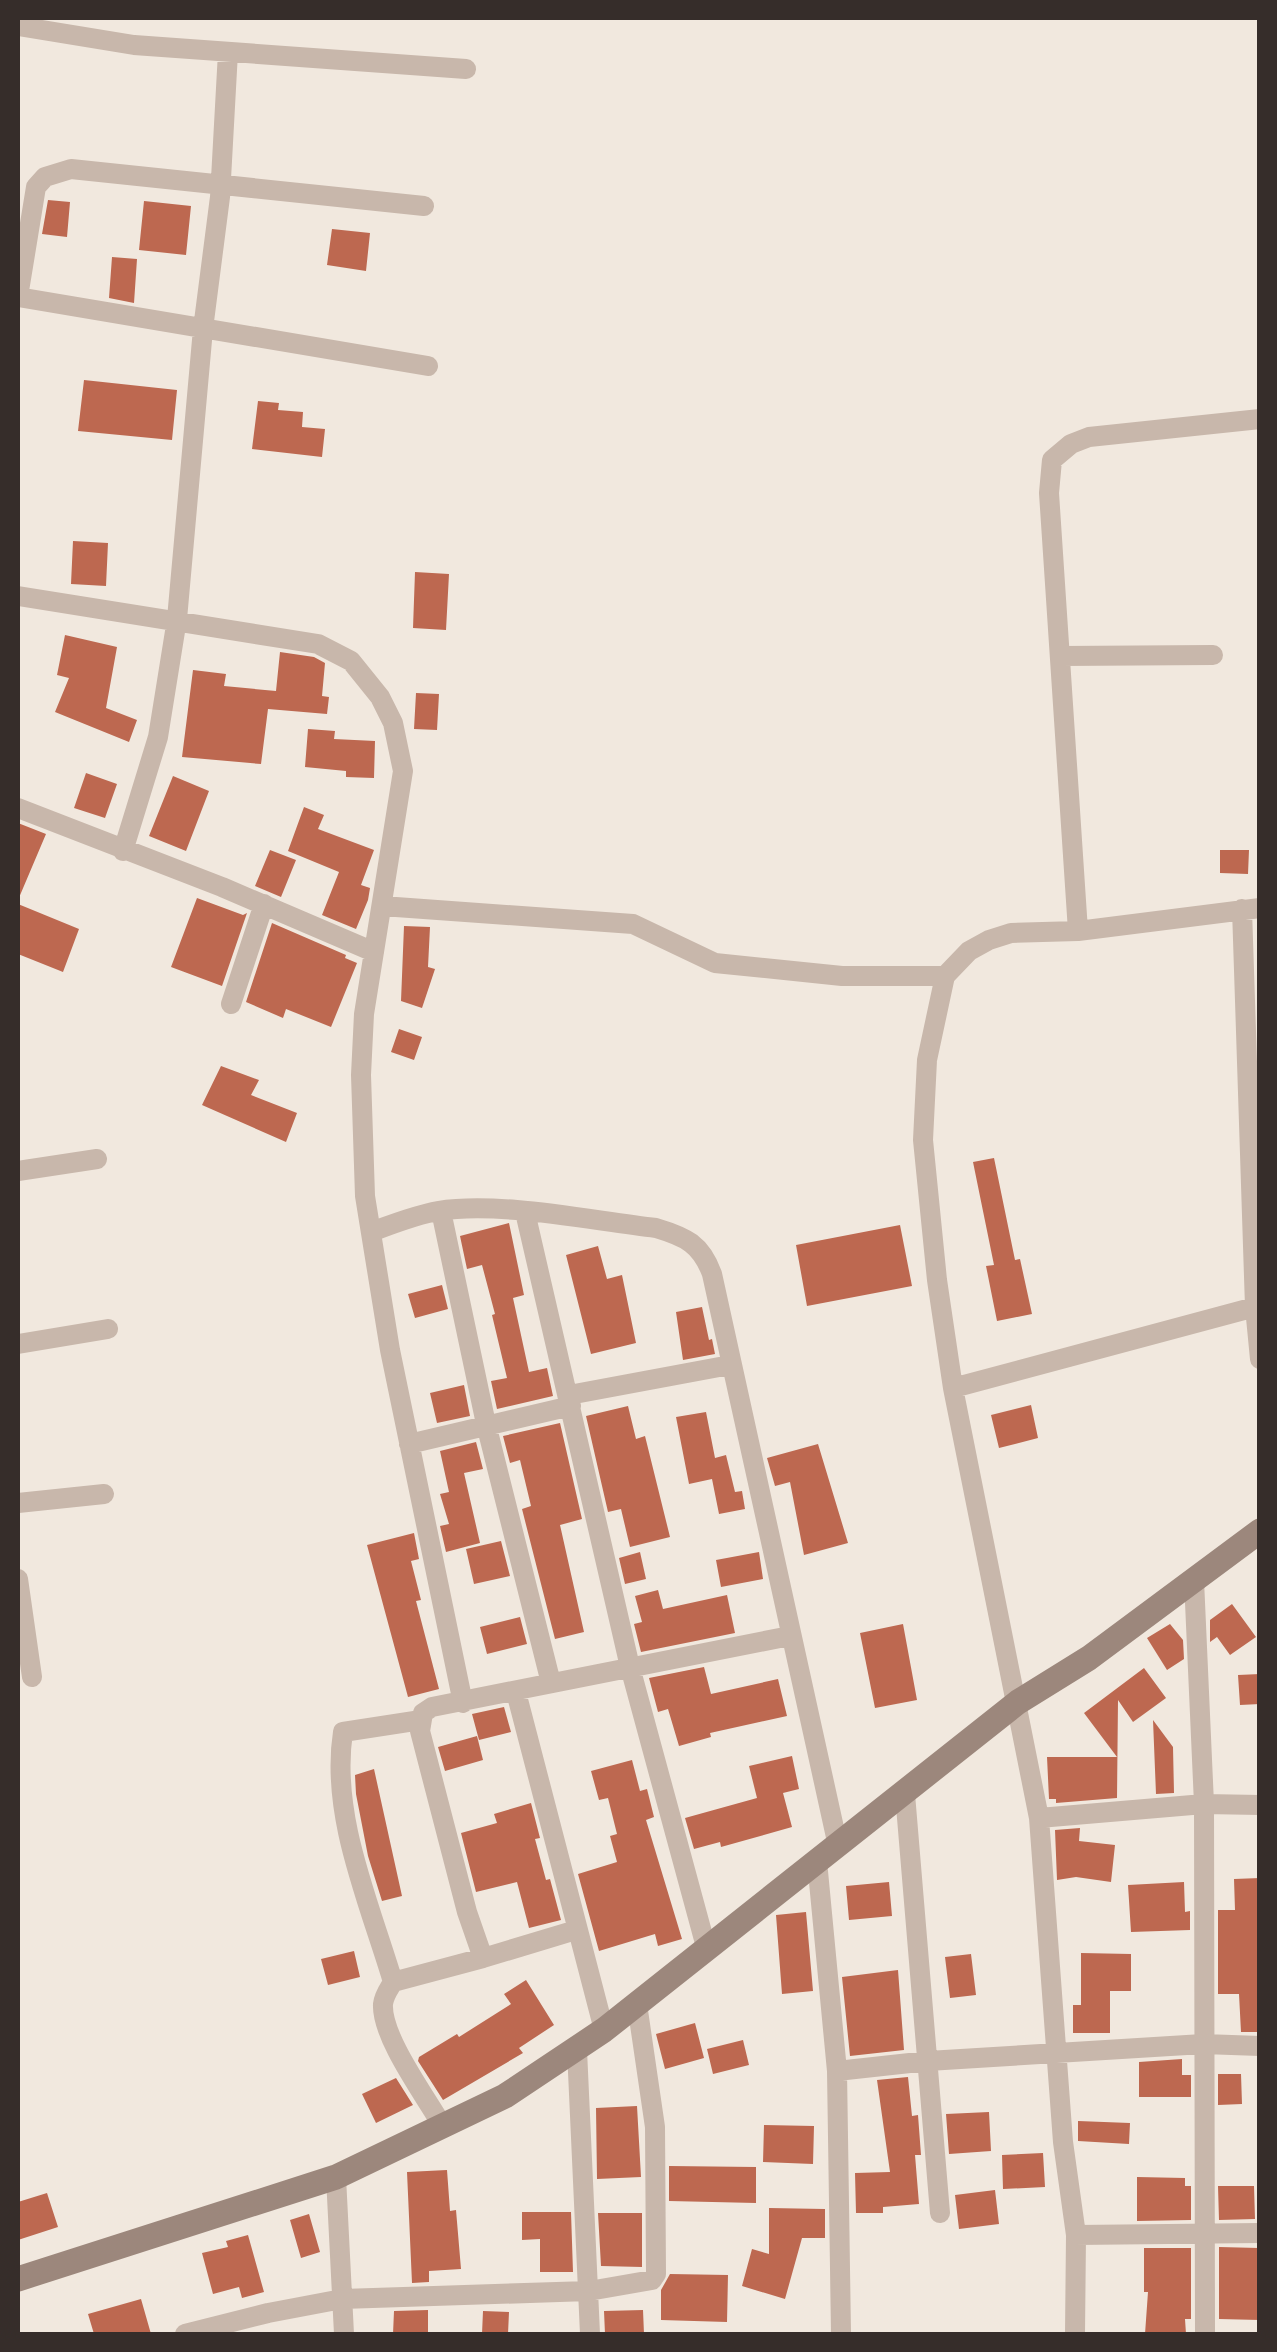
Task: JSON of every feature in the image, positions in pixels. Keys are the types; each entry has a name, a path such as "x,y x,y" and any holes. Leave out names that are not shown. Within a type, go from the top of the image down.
{"street":[{"path":"18,26 134,45 466,69"},
{"path":"123,851 158,737 177,619 220,184 228,52"},
{"path":"424,206 71,169 44,177 32,197 18,297 428,366"},
{"path":"1078,931 1049,493 1052,460 1071,444 1089,437 1260,418"},
{"path":"18,596 318,644 351,661 380,696 393,724 403,771 364,1014 361,1075 365,1196 409,1444 463,1703"},
{"path":"1061,656 1213,655"},
{"path":"18,808 264,904 374,952"},
{"path":"230,1004 264,904"},
{"path":"382,906 633,924 715,963 842,976 945,976"},
{"path":"1076,2334 1076,2235 1063,2142 1039,1818 953,1388 936,1280 923,1140 927,1060 945,976 969,951 1011,933 1078,931 1251,908 1254,1307 1260,1359"},
{"path":"18,1171 97,1158"},
{"path":"371,1232 441,1210 525,1212 656,1228 697,1245 712,1274 838,1846"},
{"path":"441,1210 486,1424 551,1682"},
{"path":"525,1212 630,1667 706,1947"},
{"path":"953,1388 1254,1307"},
{"path":"18,1344 108,1329"},
{"path":"409,1444 570,1400 730,1364"},
{"path":"18,1504 104,1494"},
{"path":"18,2279 336,2177 505,2096 604,2030 1018,1702 1088,1658 1260,1531"},
{"path":"18,1579 32,1676"},
{"path":"1194,1580 1204,1804 1205,2334"},
{"path":"483,1958 466,1912 420,1731 423,1713 432,1707 551,1682 790,1636"},
{"path":"516,1692 604,2030"},
{"path":"421,1720 343,1732 340,1750 346,1822 394,1982 383,2003 384,2019 443,2127"},
{"path":"905,1794 940,2213"},
{"path":"1039,1818 1204,1804 1260,1805"},
{"path":"817,1862 837,2071 840,2334"},
{"path":"394,1982 576,1930"},
{"path":"185,2334 342,2298 590,2290 646,2284 656,2274 655,2127 636,2004"},
{"path":"837,2071 928,2061 1203,2044 1260,2046"},
{"path":"577,2050 590,2334"},
{"path":"336,2177 344,2334"},
{"path":"1076,2235 1260,2233"}],"building":[{"path":"48,200 70,202 67,237 42,234"},
{"path":"144,201 191,206 186,255 139,250"},
{"path":"332,229 370,233 366,271 327,265"},
{"path":"112,257 137,259 134,303 109,298"},
{"path":"84,380 177,390 172,440 78,431"},
{"path":"258,401 279,403 278,410 303,412 302,427 325,429 322,457 252,449"},
{"path":"73,541 108,543 106,586 71,584"},
{"path":"415,572 449,574 446,630 413,628"},
{"path":"65,635 117,647 106,708 137,720 129,742 55,712 69,678 57,675"},
{"path":"280,652 314,657 325,663 322,696 329,697 327,714 268,709 261,764 182,757 193,670 226,674 224,686 276,691"},
{"path":"416,693 439,694 437,730 414,729"},
{"path":"308,729 335,731 334,739 375,741 374,778 346,777 346,771 305,767"},
{"path":"86,773 117,784 105,818 74,808"},
{"path":"173,776 209,791 186,851 149,836"},
{"path":"304,807 324,815 318,829 374,850 361,885 370,888 368,900 356,929 322,915 339,872 288,851"},
{"path":"18,823 46,834 18,900"},
{"path":"270,850 296,860 281,897 255,886"},
{"path":"1220,850 1249,850 1248,874 1220,873"},
{"path":"197,898 243,915 247,913 222,986 171,967"},
{"path":"18,904 79,929 63,972 18,954"},
{"path":"272,923 357,963 331,1027 286,1009 283,1018 246,1002"},
{"path":"404,926 430,927 428,967 435,969 422,1008 401,1001"},
{"path":"399,1029 422,1037 414,1060 391,1052"},
{"path":"221,1066 259,1080 251,1095 297,1113 286,1142 202,1105"},
{"path":"994,1158 1015,1260 1020,1259 1032,1314 997,1321 986,1266 994,1265 973,1162"},
{"path":"509,1223 524,1295 513,1298 529,1372 547,1368 553,1396 497,1409 491,1381 507,1378 492,1315 495,1314 482,1265 467,1269 460,1236"},
{"path":"900,1225 912,1286 807,1306 796,1245"},
{"path":"598,1246 607,1279 622,1275 636,1343 591,1354 566,1255"},
{"path":"442,1285 448,1309 415,1318 408,1294"},
{"path":"702,1307 715,1354 683,1360 676,1312"},
{"path":"464,1385 470,1416 437,1423 430,1393"},
{"path":"1031,1405 1038,1438 999,1448 991,1415"},
{"path":"628,1406 636,1439 645,1436 670,1537 630,1547 621,1509 608,1512 586,1416"},
{"path":"706,1412 715,1458 726,1455 735,1492 742,1491 745,1509 719,1514 712,1479 689,1484 676,1417"},
{"path":"560,1423 582,1519 560,1525 584,1632 555,1639 522,1509 531,1506 520,1460 510,1463 503,1436"},
{"path":"476,1442 483,1469 464,1473 480,1543 446,1552 440,1526 449,1524 440,1494 449,1492 440,1451"},
{"path":"818,1444 848,1543 804,1555 790,1482 775,1486 767,1458"},
{"path":"414,1533 419,1559 411,1561 421,1600 416,1601 439,1689 408,1697 367,1545"},
{"path":"501,1541 510,1576 474,1584 466,1549"},
{"path":"640,1552 646,1579 625,1584 619,1558"},
{"path":"759,1552 763,1579 721,1587 716,1560"},
{"path":"658,1590 663,1609 727,1595 735,1633 641,1652 634,1624 642,1622 635,1596"},
{"path":"1232,1604 1256,1637 1230,1655 1217,1637 1210,1642 1210,1620"},
{"path":"520,1617 527,1644 487,1654 480,1627"},
{"path":"903,1624 917,1700 875,1708 860,1633"},
{"path":"1170,1624 1183,1640 1184,1659 1167,1670 1147,1638"},
{"path":"704,1667 711,1694 778,1679 787,1716 710,1733 711,1737 679,1746 668,1709 658,1712 649,1678"},
{"path":"1144,1668 1166,1698 1133,1722 1118,1700 1117,1798 1056,1803 1056,1799 1049,1799 1047,1757 1117,1757 1084,1713"},
{"path":"1260,1674 1260,1704 1240,1705 1238,1675"},
{"path":"504,1707 511,1732 479,1740 472,1714"},
{"path":"1153,1720 1173,1747 1174,1793 1156,1794"},
{"path":"477,1736 483,1760 445,1771 438,1747"},
{"path":"792,1756 799,1789 783,1793 792,1827 721,1847 720,1842 694,1849 685,1818 757,1798 749,1766"},
{"path":"632,1760 640,1791 647,1789 654,1817 646,1820 682,1939 658,1946 655,1934 599,1951 578,1874 617,1862 610,1836 617,1834 608,1798 599,1800 591,1771"},
{"path":"374,1769 402,1896 382,1901 356,1794 355,1775"},
{"path":"531,1803 540,1838 535,1839 561,1920 529,1928 517,1882 476,1892 461,1833 497,1823 494,1814"},
{"path":"1080,1828 1079,1841 1115,1845 1111,1882 1076,1877 1057,1880 1055,1830"},
{"path":"1260,1878 1260,2032 1241,2032 1239,1994 1218,1994 1218,1910 1235,1910 1234,1879"},
{"path":"889,1882 892,1916 849,1920 846,1886"},
{"path":"1184,1882 1190,1930 1131,1932 1128,1885"},
{"path":"806,1912 813,1991 782,1994 776,1915"},
{"path":"354,1951 360,1977 328,1985 321,1959"},
{"path":"1081,1953 1131,1954 1131,1991 1110,1991 1110,2033 1073,2033 1073,2005 1081,2005"},
{"path":"971,1954 976,1995 950,1998 945,1957"},
{"path":"898,1970 904,2050 850,2056 842,1977"},
{"path":"526,1980 554,2025 519,2048 523,2053 443,2100 419,2057 511,2004 504,1994"},
{"path":"695,2023 704,2058 665,2069 656,2034"},
{"path":"743,2040 749,2065 713,2074 707,2049"},
{"path":"1182,2059 1182,2075 1191,2075 1191,2097 1139,2097 1139,2062"},
{"path":"1218,2074 1241,2074 1242,2104 1218,2105"},
{"path":"908,2077 912,2116 918,2115 921,2155 915,2155 919,2204 883,2207 883,2213 856,2213 855,2173 890,2172 877,2080"},
{"path":"396,2078 413,2105 376,2123 362,2094"},
{"path":"637,2106 641,2177 597,2179 596,2108"},
{"path":"989,2112 991,2151 949,2154 946,2114"},
{"path":"1078,2121 1130,2123 1129,2144 1078,2141"},
{"path":"764,2125 814,2126 813,2164 763,2162"},
{"path":"1043,2153 1045,2187 1003,2189 1002,2155"},
{"path":"669,2166 756,2167 756,2203 669,2201"},
{"path":"447,2170 450,2211 456,2210 461,2269 429,2271 429,2282 412,2283 407,2172"},
{"path":"1137,2177 1185,2178 1185,2186 1191,2186 1191,2220 1137,2221"},
{"path":"1218,2186 1254,2186 1255,2219 1219,2220"},
{"path":"995,2190 999,2224 959,2229 955,2195"},
{"path":"47,2193 58,2227 18,2240 18,2202"},
{"path":"769,2208 825,2209 825,2238 802,2238 785,2299 742,2286 752,2249 769,2254"},
{"path":"522,2212 571,2212 573,2272 540,2272 540,2239 522,2240"},
{"path":"598,2213 642,2213 642,2267 601,2266"},
{"path":"309,2214 320,2252 301,2258 290,2220"},
{"path":"248,2235 264,2292 242,2298 239,2287 213,2294 202,2253 228,2247 226,2241"},
{"path":"1219,2247 1259,2248 1260,2320 1219,2319"},
{"path":"1144,2248 1191,2248 1191,2319 1185,2319 1186,2334 1145,2334 1148,2292 1144,2292"},
{"path":"670,2274 728,2275 727,2322 661,2320 661,2290"},
{"path":"141,2299 151,2334 94,2334 88,2314"},
{"path":"428,2310 428,2334 393,2334 394,2311"},
{"path":"643,2310 644,2334 605,2334 604,2311"},
{"path":"483,2311 509,2312 508,2334 482,2334"}]}
